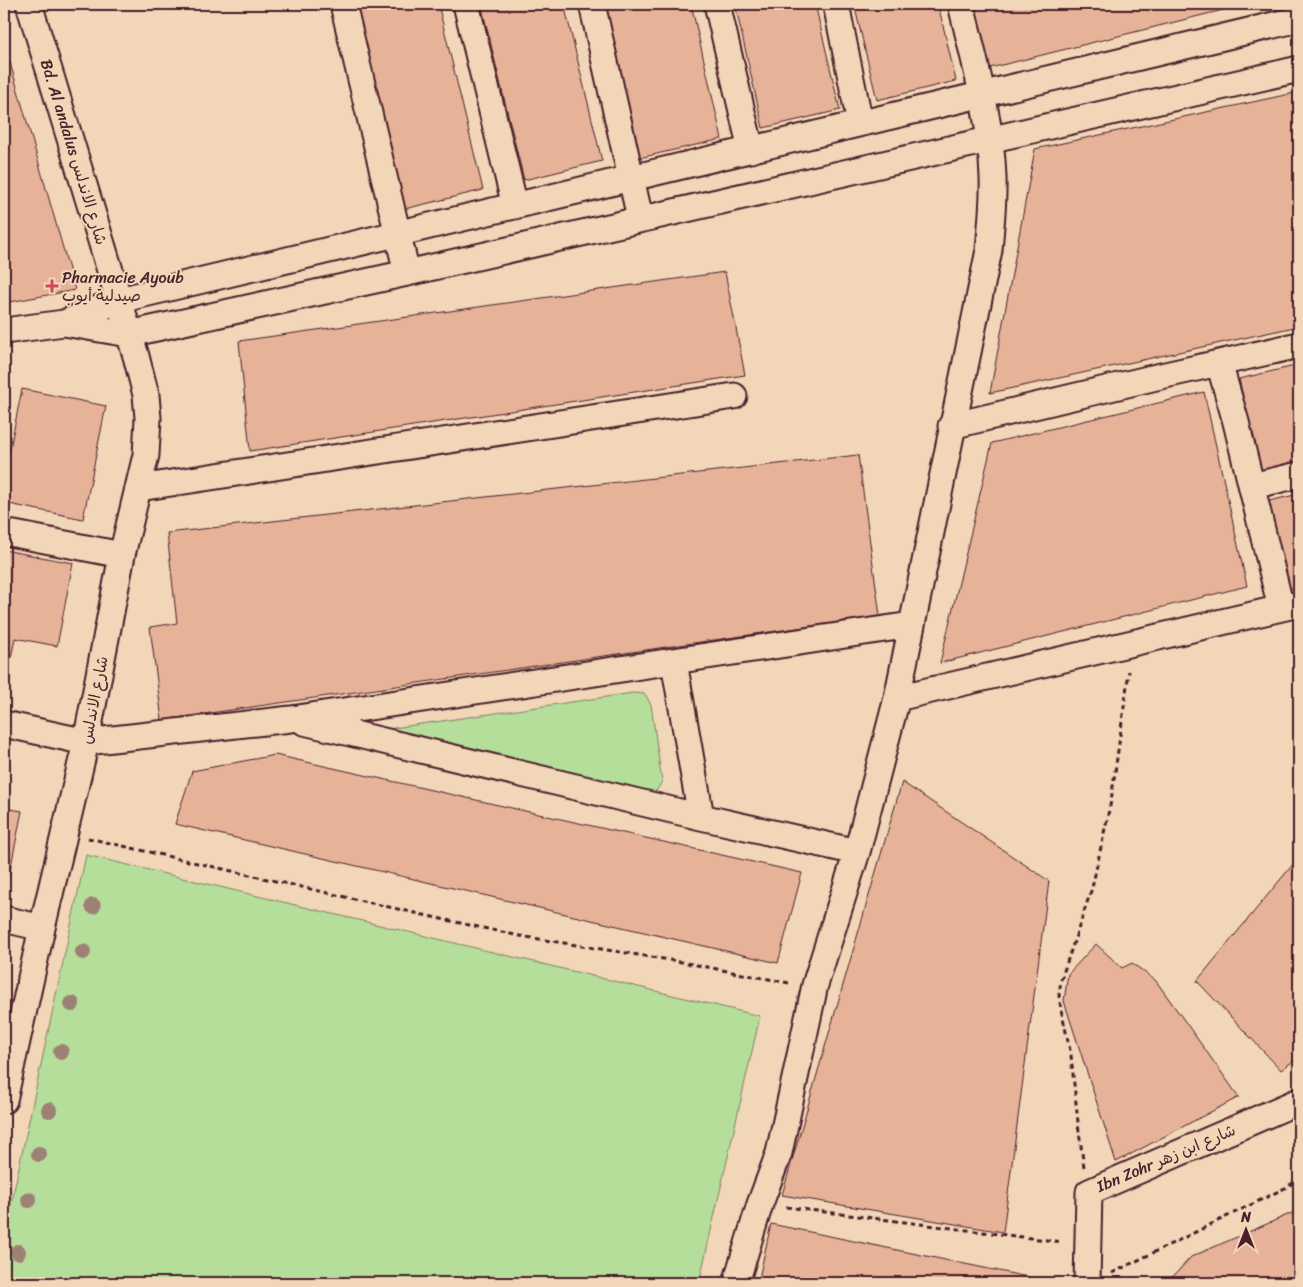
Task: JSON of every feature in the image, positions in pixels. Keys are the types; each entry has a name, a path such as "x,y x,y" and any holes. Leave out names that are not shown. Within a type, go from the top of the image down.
{"street":[{"name":"Bd. Al andalus شارع الاندلس","path":"29,4 119,300"},
{"path":"343,4 407,273"},
{"path":"466,4 515,206"},
{"path":"592,4 640,218"},
{"path":"717,4 751,150"},
{"path":"836,4 860,123"},
{"path":"736,1283 760,1204 779,1153 815,985 857,852 896,698 989,250 993,209 993,175 989,139 961,4"},
{"path":"4,331 64,323 119,300 1299,19"},
{"path":"64,323 130,334 407,273 640,218 1299,69"},
{"name":"شارع الاندلس","path":"4,1100 86,742 122,555 146,455 148,418 146,395 119,300"},
{"path":"951,426 1299,345"},
{"path":"896,698 1290,606 1252,486 1219,363"},
{"path":"139,488 734,396"},
{"path":"1252,486 1299,475"},
{"path":"4,532 122,555"},
{"path":"4,724 86,742 291,719 911,625"},
{"path":"674,662 701,817"},
{"path":"291,719 701,817 857,852"},
{"path":"4,919 42,928"},
{"name":"Ibn Zohr شارع ابن زهر","path":"1098,1279 1088,1245 1089,1192 1299,1100"}],"path":[{"path":"1089,1192 1079,1132 1072,1055 1059,995 1061,980 1092,888 1109,811 1133,642"},
{"path":"65,834 520,936 666,960 780,982 815,985"},
{"path":"1098,1279 1168,1247 1285,1188 1299,1179"},
{"path":"760,1204 1088,1245"}],"green space":[{"path":"633,693 645,694 651,705 662,782 654,794 380,730"},
{"path":"86,855 760,1016 699,1283 4,1283 4,1237"}],"building":[{"path":"350,4 438,4 483,190 400,210"},
{"path":"481,4 564,4 602,161 524,180"},
{"path":"604,4 691,4 722,139 639,158"},
{"path":"735,4 815,4 840,110 763,128"},
{"path":"854,4 938,4 956,81 877,100"},
{"path":"975,4 1247,4 990,68"},
{"path":"4,45 75,290 4,303"},
{"path":"1299,92 1299,326 990,393 1035,149"},
{"path":"725,272 745,375 250,451 239,341"},
{"path":"1299,365 1299,460 1260,470 1239,379"},
{"path":"22,389 106,406 83,519 4,503 4,478"},
{"path":"1204,392 1247,586 940,663 992,443"},
{"path":"858,455 880,616 162,720 150,627 177,623 167,533"},
{"path":"1299,494 1299,587 1286,590 1265,502"},
{"path":"4,550 73,563 57,646 15,638 4,695"},
{"path":"275,755 802,873 778,963 175,824 192,771"},
{"path":"902,782 1049,881 1003,1232 782,1195"},
{"path":"4,808 22,811 5,896 4,896"},
{"path":"1299,857 1299,1057 1281,1070 1197,981"},
{"path":"1096,944 1122,968 1132,963 1156,981 1239,1097 1116,1162 1064,1001 1068,974"},
{"path":"1299,1210 1299,1283 1167,1283 1191,1257"},
{"path":"771,1224 1057,1283 758,1283"}],"place":[{"name":"Pharmacie Ayoub صيدلية أيوب","path":"52,286"}]}
